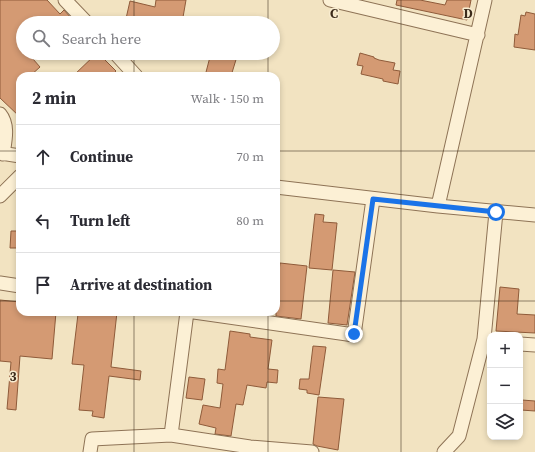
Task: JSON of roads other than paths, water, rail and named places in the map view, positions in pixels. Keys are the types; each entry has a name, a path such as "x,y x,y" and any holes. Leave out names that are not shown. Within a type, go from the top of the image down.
{"street":[{"path":"65,0 80,16"},
{"path":"330,0 478,35"},
{"path":"438,206 485,0"},
{"path":"121,60 132,72"},
{"path":"0,114 5,124 6,133 2,154 16,156"},
{"path":"0,196 16,180"},
{"path":"280,187 373,199 535,215"},
{"path":"223,316 354,334 373,199"},
{"path":"488,332 496,212"},
{"path":"0,283 16,285"},
{"path":"170,434 186,316"},
{"path":"444,452 459,436 487,340"},
{"path":"523,344 535,345"},
{"path":"90,452 92,439 170,434 250,450 312,452"}]}
